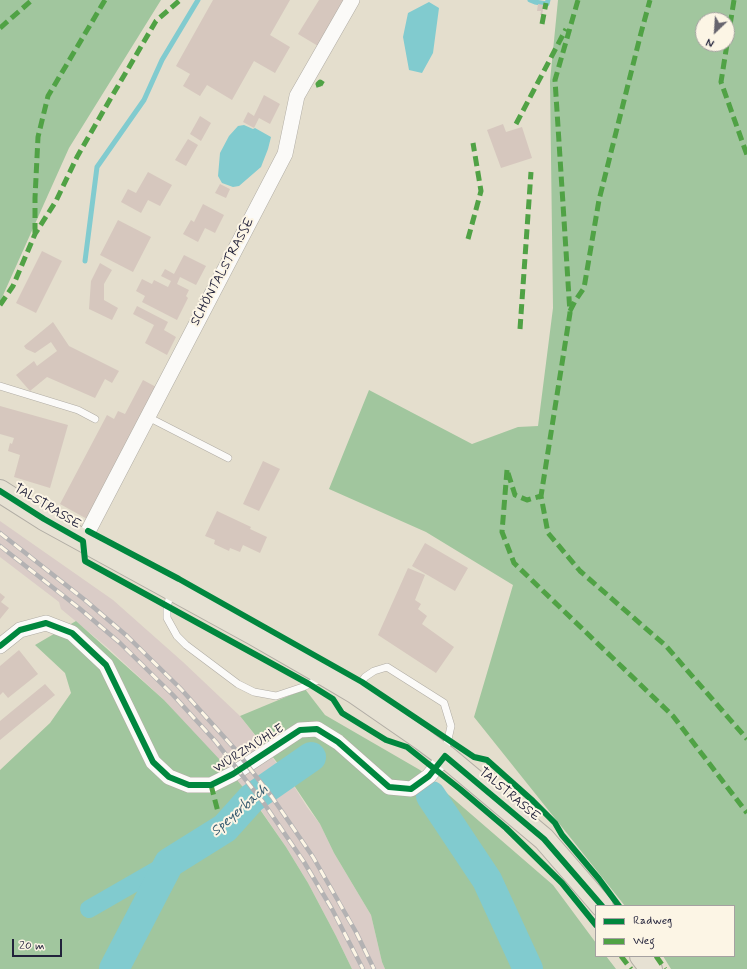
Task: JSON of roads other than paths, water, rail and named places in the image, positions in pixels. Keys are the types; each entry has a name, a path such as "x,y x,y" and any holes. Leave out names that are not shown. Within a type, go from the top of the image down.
{"main road":[{"name":"TALSTRASSE","path":"0,491 44,519 172,589 354,692 445,756 544,839 601,905"},
{"path":"642,957 651,969"}],"street":[{"name":"SCHÖNTALSTRASSE","path":"83,541 285,154 297,96 352,0"},
{"name":"WÜRZMÜHLE","path":"0,646 20,630 46,623 72,633 106,664 152,762 169,777 189,785 211,785 233,774 300,730 317,729 338,742 389,787 411,789 429,776 445,756"}],"lane":[{"path":"0,386 78,410 95,419"},
{"path":"148,417 228,458"},
{"path":"172,589 167,607 167,618 177,636 186,645 238,684 254,692 276,696 303,687 327,676"},
{"path":"354,692 365,678 374,671 387,666 444,703 451,726 445,756"}],"water":[{"path":"429,2 439,8 433,53 422,73 409,70 403,37 408,13"},
{"path":"244,125 253,129 255,128 271,137 261,167 239,186 233,187 222,183 218,176 220,153 229,136 238,126"}],"waterway":[{"path":"85,261 97,167 144,100 162,60 198,0"},
{"path":"530,0 547,4 548,0"},
{"name":"Speyerbach","path":"114,969 169,863 225,828 252,798 311,757"},
{"name":"Speyerbach","path":"431,796 487,880 528,969"},
{"path":"89,909 169,863"}],"railway":[{"path":"0,533 85,600 127,636 180,688 234,748 272,797 313,857 356,932 374,969"},
{"path":"0,546 79,608 120,643 173,695 216,742 263,802 304,862 332,909 363,969"}]}
